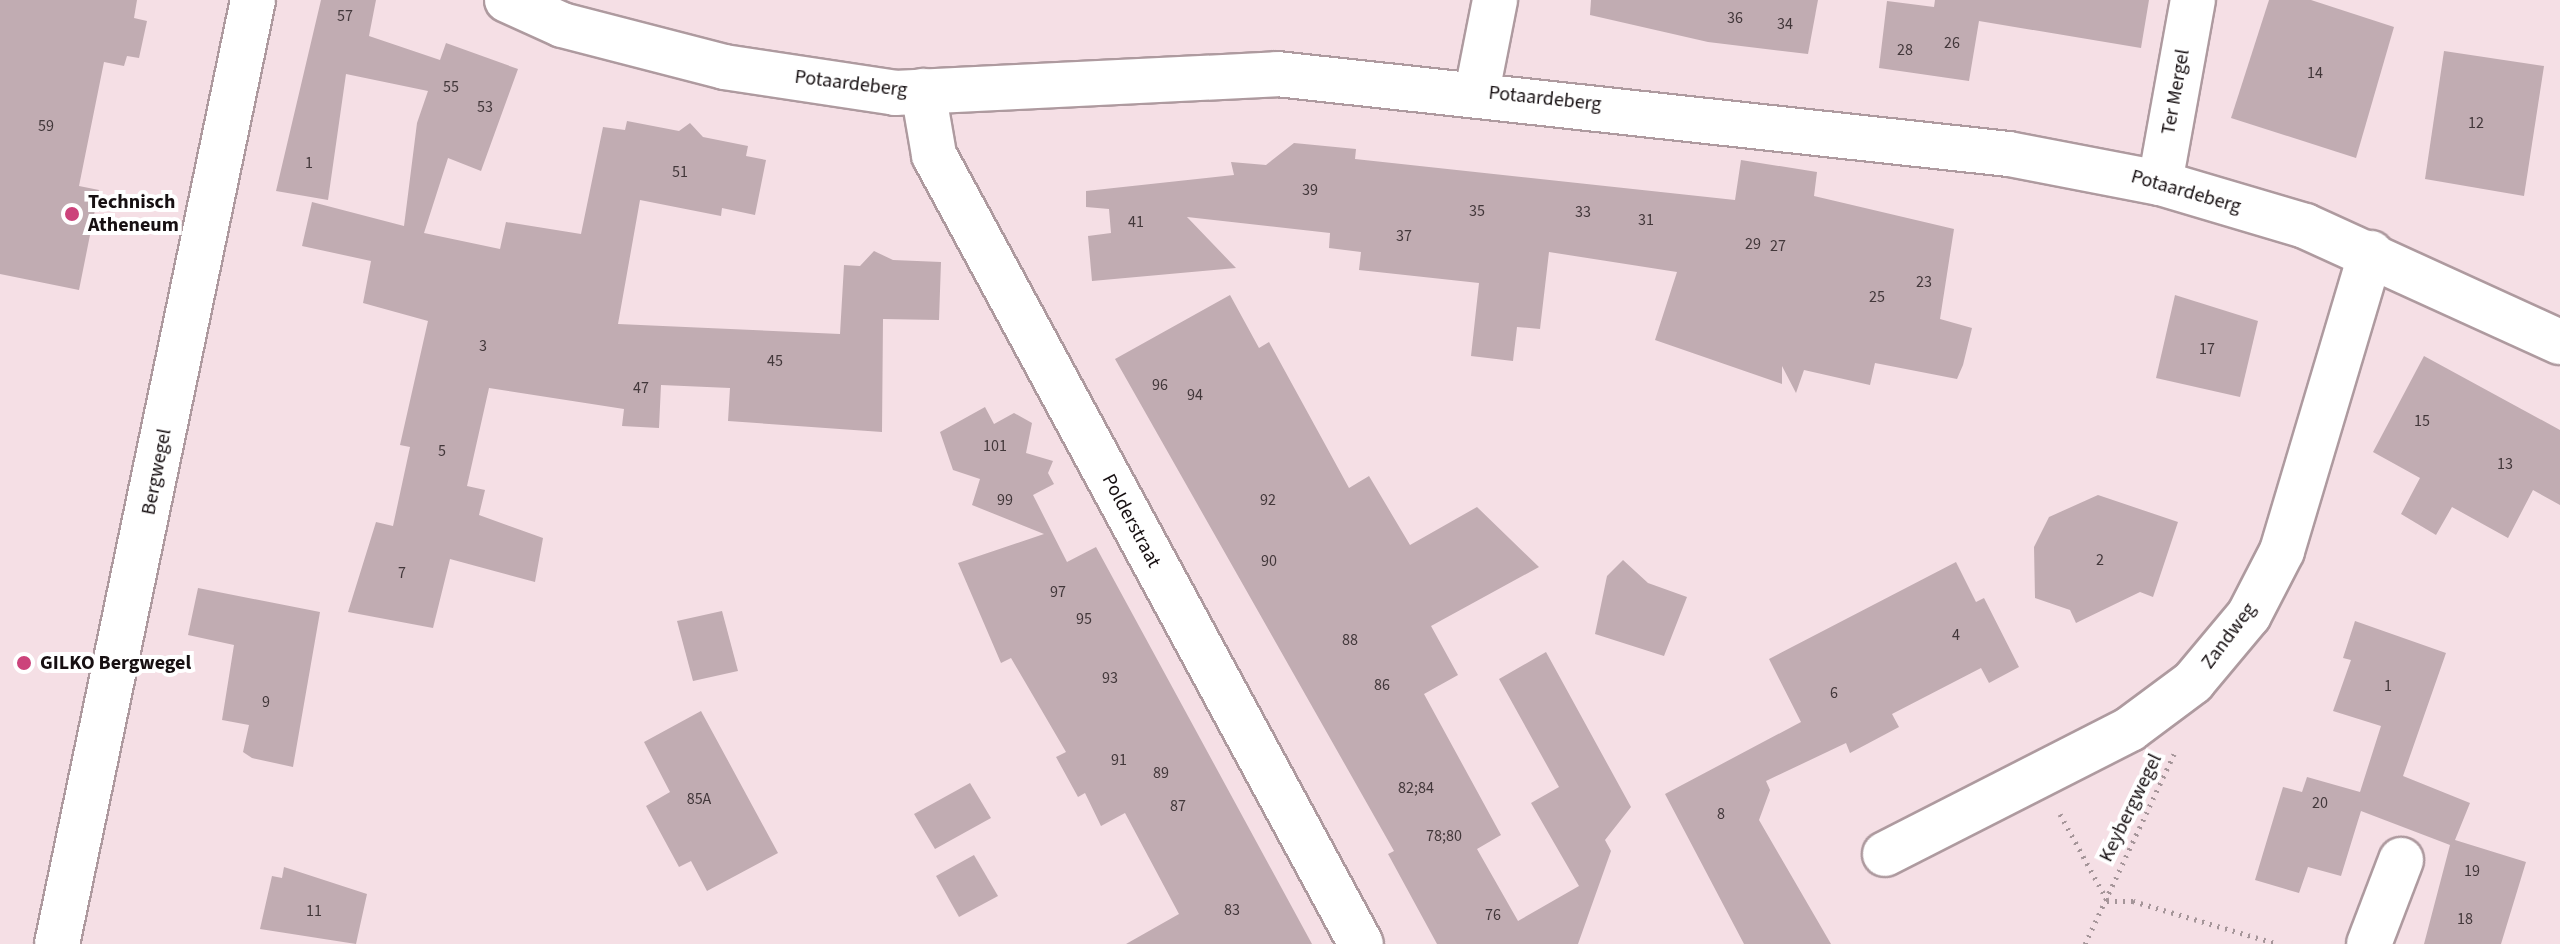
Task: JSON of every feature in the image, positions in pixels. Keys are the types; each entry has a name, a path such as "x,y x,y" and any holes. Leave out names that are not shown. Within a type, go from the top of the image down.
{"street":[{"name":"Bergwegel","path":"57,944 253,0"},
{"name":"Potaardeberg","path":"507,0 562,25 724,67 923,91 1277,74 1477,92 2009,154 2160,183 2371,253 2560,342"},
{"path":"1477,92 1495,0"},
{"name":"Ter Mergel","path":"2160,183 2193,0"},
{"name":"Polderstraat","path":"923,91 934,155 1361,944"},
{"name":"Zandweg","path":"1885,854 2130,729 2193,682 2249,615 2282,551 2371,253"},
{"path":"2369,944 2401,860"}],"path":[{"name":"Keybergwegel","path":"2085,944 2177,747"},
{"path":"2040,777 2107,901 2133,901 2278,944"}],"building":[{"path":"0,0 137,0 134,18 147,21 139,58 127,56 124,66 104,62 79,186 99,190 79,290 0,274"},
{"path":"321,0 376,0 369,36 440,60 446,43 518,69 481,171 448,158 424,233 500,249 506,222 581,234 603,127 625,130 627,121 679,131 690,123 703,137 748,146 746,156 766,160 755,215 722,208 721,216 640,200 618,324 840,334 844,265 860,266 874,251 893,260 941,262 939,320 883,319 882,432 728,421 730,388 661,385 659,428 622,426 624,409 489,388 467,486 485,490 479,515 543,538 535,582 450,559 433,628 348,612 376,522 393,526 410,447 400,445 428,321 363,303 371,261 302,246 312,202 404,226 417,123 428,91 346,74 328,200 276,191"},
{"path":"1591,0 1818,0 1808,54 1708,42 1590,15"},
{"path":"1935,0 2149,0 2141,48 1979,21 1969,81 1879,68 1887,1 1934,7"},
{"path":"2269,0 2311,0 2394,27 2356,158 2231,118"},
{"path":"2444,51 2544,66 2524,196 2425,179"},
{"path":"1294,143 1356,149 1355,159 1735,200 1741,160 1817,172 1814,196 1954,229 1940,319 1972,328 1963,365 1957,379 1875,363 1870,385 1804,370 1796,393 1782,366 1782,384 1655,340 1677,272 1549,252 1540,329 1517,327 1513,361 1471,356 1479,283 1359,270 1361,252 1329,248 1330,233 1187,217 1236,268 1092,281 1088,236 1111,233 1109,209 1086,207 1086,191 1234,175 1231,162 1266,165"},
{"path":"1230,295 1259,348 1269,342 1349,488 1369,476 1410,545 1477,507 1539,567 1431,626 1458,675 1424,694 1501,835 1477,849 1518,921 1579,886 1531,803 1559,787 1499,679 1546,652 1631,807 1605,840 1611,851 1578,944 1437,944 1388,854 1394,851 1115,359"},
{"path":"2175,295 2258,321 2240,397 2156,378"},
{"path":"2424,356 2560,430 2560,505 2533,490 2508,538 2452,507 2436,535 2401,514 2420,478 2373,452"},
{"path":"985,407 994,424 1014,413 1032,423 1026,453 1053,461 1048,473 1054,484 1033,495 1067,562 1096,547 1312,944 1126,944 1179,914 1125,813 1101,826 1085,793 1078,797 1056,757 1066,752 1011,658 1001,663 958,563 1044,534 972,505 980,479 953,470 940,432"},
{"path":"2098,495 2178,522 2153,597 2140,592 2076,623 2070,610 2035,598 2034,547 2049,517"},
{"path":"1623,560 1648,583 1687,597 1664,656 1595,634 1607,576"},
{"path":"1956,562 1976,602 1984,598 2019,667 1989,683 1981,668 1892,714 1899,727 1850,753 1846,743 1766,781 1770,790 1759,820 1831,944 1744,944 1665,794 1801,722 1769,659"},
{"path":"198,588 320,612 293,767 252,758 243,752 249,725 222,720 234,645 188,635"},
{"path":"722,611 738,671 693,681 677,621"},
{"path":"2355,621 2446,653 2403,776 2470,803 2455,840 2526,862 2501,944 2424,944 2450,845 2361,811 2341,876 2308,867 2299,893 2255,880 2283,787 2302,792 2307,777 2360,792 2381,726 2333,711 2351,660 2343,658"},
{"path":"701,711 778,853 707,891 691,861 679,867 646,806 670,792 644,742"},
{"path":"970,783 991,818 935,849 914,814"},
{"path":"974,855 998,896 959,917 936,876"},
{"path":"284,867 367,894 356,944 260,929 272,876 282,878"}],"place":[{"name":"Technisch Atheneum","path":"72,214"},
{"name":"GILKO Bergwegel","path":"24,663"}]}
